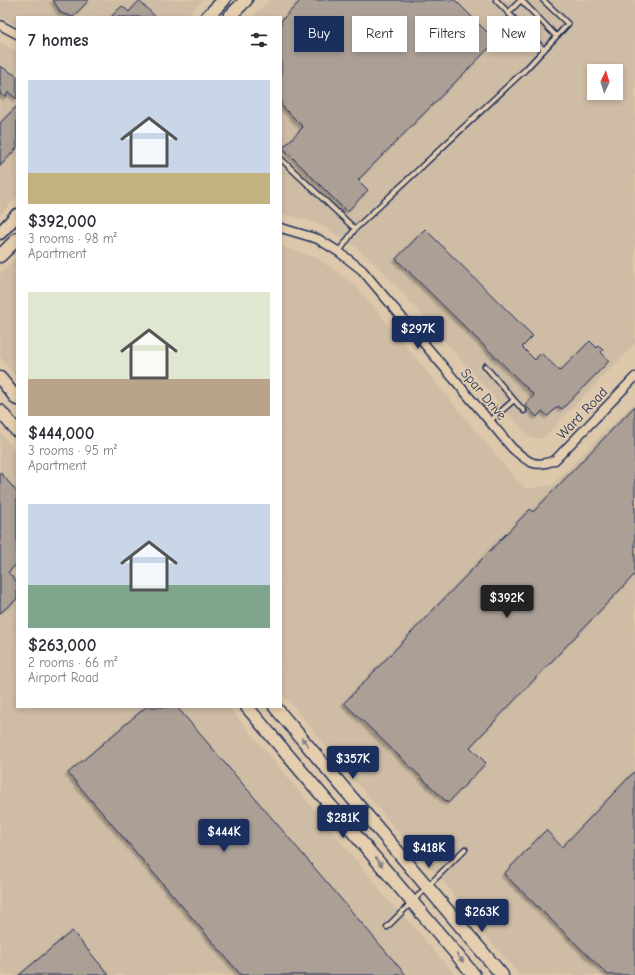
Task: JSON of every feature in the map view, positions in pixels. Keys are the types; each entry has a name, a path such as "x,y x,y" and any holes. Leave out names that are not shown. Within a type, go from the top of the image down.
{"main road":[{"path":"209,16 224,0"},
{"path":"230,16 246,0"},
{"path":"0,233 16,216"},
{"path":"0,256 16,240"},
{"path":"0,378 16,397"},
{"path":"0,411 16,430"},
{"path":"248,708 474,975"},
{"path":"276,708 502,975"}],"street":[{"path":"0,25 16,33"},
{"name":"Spar Drive","path":"282,228 318,239 339,252 362,270 383,293 512,448 526,460 537,465 545,464"},
{"name":"Ward Road","path":"545,464 554,460 635,377"}],"lane":[{"path":"496,0 544,50"},
{"path":"508,13 520,0 556,36"},
{"path":"339,252 355,229 525,70 568,24 543,0"},
{"path":"282,160 355,229"},
{"path":"485,366 524,411"},
{"path":"490,421 514,400"},
{"path":"387,927 465,849"}],"shaded area":[{"path":"0,0 203,0 187,16 16,16 16,25 0,17"},
{"path":"269,0 635,0 635,344 543,438 530,438 384,272 355,246 318,224 282,213 282,16 253,16"},
{"path":"0,42 16,51 16,198 0,215"},
{"path":"282,246 317,258 356,286 514,477 526,489 552,485 635,402 635,975 519,975 467,914 449,888 415,852 282,693"},
{"path":"16,257 16,377 0,357 0,274"},
{"path":"0,432 16,452 16,708 230,708 375,883 387,900 409,922 455,975 0,975"}],"building":[{"path":"53,0 89,0 74,16 61,13"},
{"path":"301,0 455,0 471,16 415,16 415,52 479,52 479,24 487,32 487,50 358,180 368,190 347,212 283,148 303,127 282,106 282,20"},
{"path":"139,1 155,16 112,16 122,6 129,12"},
{"path":"0,66 16,75 16,98 8,92 6,97 0,94"},
{"path":"16,107 16,149 0,166 0,123"},
{"path":"425,229 533,336 522,347 535,360 541,353 560,371 590,341 597,348 598,346 603,350 601,352 609,361 562,409 558,406 548,416 542,411 537,417 525,405 534,395 396,259"},
{"path":"635,406 635,574 470,747 486,763 448,803 344,703 530,509 533,512"},
{"path":"0,472 16,491 16,565 8,572 16,581 16,600 0,613"},
{"path":"145,708 178,708 406,975 241,975 68,773"},
{"path":"635,771 635,975 608,975 504,874 546,830 562,847"},
{"path":"72,931 109,975 19,975"}]}
